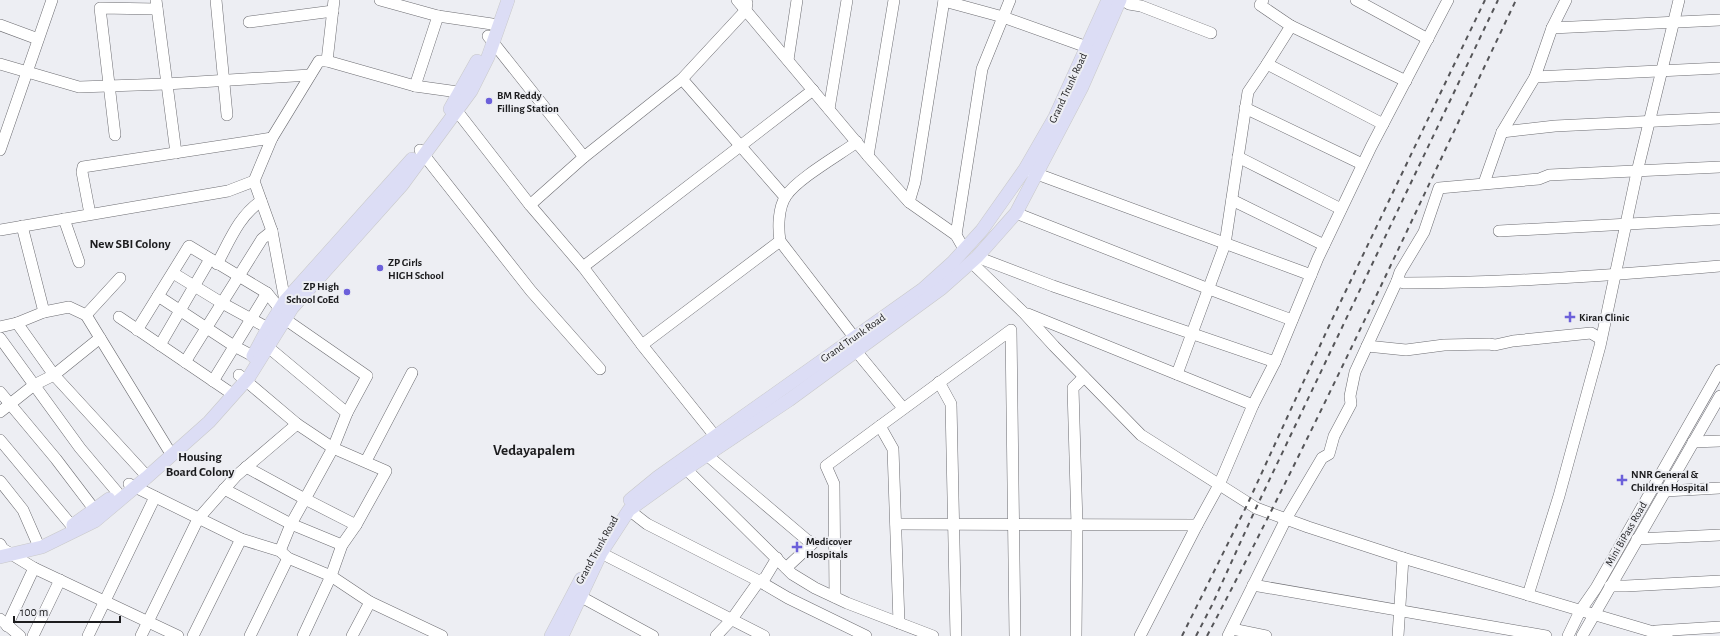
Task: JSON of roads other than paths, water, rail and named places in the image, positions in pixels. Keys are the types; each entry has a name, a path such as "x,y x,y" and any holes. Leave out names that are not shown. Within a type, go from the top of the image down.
{"main road":[{"path":"3,551 42,547 95,521 132,486 209,422 243,378 265,344 281,311 292,308 402,185 422,152 454,108 471,91 488,57 492,24 499,0"},
{"path":"454,108 458,92 490,40 508,0"},
{"name":"Grand Trunk Road","path":"551,636 578,594 601,539 623,506 658,476 715,436 849,351 862,336 923,289 966,263 964,249 1031,172 1108,0"},
{"path":"966,263 993,239 1016,213 1031,172 1082,87 1120,0"},
{"path":"3,551 37,542 72,526 118,492 132,486 143,472 209,414 228,391 243,378 253,356 265,344 268,328 281,311 422,152"},
{"path":"982,230 993,239"},
{"path":"562,636 578,594 601,553 629,510 686,469 708,456 849,351"}],"street":[{"path":"0,150 52,0"},
{"path":"216,0 227,115"},
{"path":"380,0 438,16 492,24"},
{"path":"737,0 746,5 788,60 868,156 909,202 956,235 964,249"},
{"path":"788,60 797,0"},
{"path":"829,109 846,0"},
{"path":"868,156 894,0"},
{"path":"909,202 916,182 944,0 1003,17 1087,47"},
{"path":"956,235 982,69 1010,0"},
{"path":"1123,0 1129,4 1141,6 1211,33"},
{"path":"1263,0 1260,5 1291,26 1406,81"},
{"path":"1356,0 1428,39"},
{"path":"1140,636 1219,485 1253,405 1275,362 1324,245 1362,164 1448,0"},
{"path":"1484,184 1502,132 1535,77 1552,28 1566,0"},
{"path":"1528,595 1559,496 1601,339 1625,224 1679,0"},
{"path":"115,135 100,8 157,4 176,153"},
{"path":"530,204 584,157 682,79 746,5"},
{"path":"249,22 333,6 327,61"},
{"path":"415,86 438,16"},
{"path":"1552,28 1720,20"},
{"path":"0,25 38,39"},
{"path":"1177,374 1225,244 1248,92 1291,26"},
{"path":"490,40 584,157"},
{"path":"281,311 272,231 254,181 272,138 319,61 327,61 415,86 458,92"},
{"path":"0,64 79,87 166,84 310,75"},
{"path":"1267,64 1383,124"},
{"path":"1535,77 1720,68"},
{"path":"682,79 785,197"},
{"path":"583,267 813,90"},
{"path":"454,108 530,204 583,267 642,345 715,436"},
{"path":"1245,108 1362,164"},
{"path":"1502,132 1555,126 1720,118"},
{"path":"90,214 82,172 83,167 272,138"},
{"path":"857,142 797,184 785,197 778,224 780,241 862,336"},
{"path":"422,152 531,291 600,369"},
{"path":"1238,157 1341,209"},
{"path":"1266,636 1230,633 1286,519 1322,458 1329,454 1334,436 1351,404 1350,396 1355,372 1400,272 1424,232 1439,188 1539,179 1550,175 1720,167"},
{"path":"1031,172 1311,275"},
{"path":"0,230 228,191 254,181"},
{"path":"1232,200 1324,245"},
{"path":"160,345 194,285 214,261 243,216 250,208 261,201"},
{"path":"1016,213 1292,320"},
{"path":"64,219 79,262"},
{"path":"1499,231 1720,219"},
{"path":"22,226 44,312"},
{"path":"185,362 262,239 272,231"},
{"path":"642,345 780,241"},
{"path":"137,330 189,246 267,293 281,311 367,376 347,413 333,448 291,524 284,555 250,636"},
{"path":"966,263 1024,313 1141,435 1256,508 1403,558 1667,636"},
{"path":"966,263 1192,334 1275,362"},
{"path":"1397,281 1469,283 1615,275 1720,266"},
{"path":"173,273 222,303 268,328"},
{"path":"86,315 120,278"},
{"path":"213,381 267,293"},
{"path":"158,296 234,346 253,356"},
{"path":"0,327 17,323 44,312 69,307 86,315 168,449"},
{"path":"1024,313 1253,405"},
{"path":"119,317 228,391"},
{"path":"17,323 54,375 143,472"},
{"path":"835,597 834,484 826,466 1011,330 1015,636"},
{"path":"1367,346 1406,350 1444,345 1495,345 1513,340 1591,333 1601,339"},
{"path":"0,338 80,448 118,492"},
{"path":"0,412 34,385 54,375 100,338"},
{"path":"265,344 347,413"},
{"path":"849,351 903,408"},
{"name":"Mini BiPass Road","path":"1568,636 1580,611 1596,588 1720,370"},
{"path":"366,461 412,373"},
{"path":"1076,636 1077,525 1073,388 1084,376"},
{"path":"243,378 297,424 333,448 366,461 386,471 356,525 342,545 331,576 303,636"},
{"path":"939,382 951,404 955,524 956,636"},
{"path":"0,392 56,459 94,509"},
{"path":"1582,636 1720,396"},
{"path":"141,636 198,519 224,488 246,467 297,424"},
{"path":"880,426 893,449 899,623"},
{"path":"0,440 72,526"},
{"path":"1693,442 1720,441"},
{"path":"708,456 807,540 813,543 786,568"},
{"path":"246,467 356,525"},
{"path":"686,469 792,574 815,588 835,597 933,636"},
{"path":"0,481 23,510 37,542"},
{"path":"132,486 241,539 284,555 331,576 370,602 442,636"},
{"path":"224,488 291,524 342,545"},
{"path":"1665,491 1720,488"},
{"path":"88,636 154,497"},
{"path":"629,510 647,524 759,581 788,598 866,636"},
{"path":"896,524 1197,525"},
{"path":"1637,539 1720,535"},
{"path":"193,636 241,539"},
{"path":"3,551 34,568 178,636"},
{"path":"601,553 764,636"},
{"path":"716,636 732,619 759,581 765,578 777,558"},
{"path":"1398,636 1403,558"},
{"path":"11,630 34,568"},
{"path":"33,636 60,580"},
{"path":"1610,586 1720,581"},
{"path":"1253,585 1399,612 1546,636"},
{"path":"578,594 653,636"},
{"path":"352,636 370,602"},
{"path":"1650,631 1720,627"}],"railway":[{"path":"1182,636 1248,503 1329,326 1485,0"},
{"path":"1196,636 1498,0"},
{"path":"1207,636 1326,399 1516,0"}],"place":[{"name":"BM Reddy Filling Station","path":"489,101"},
{"name":"ZP Girls HIGH School","path":"380,268"},
{"name":"ZP High School CoEd","path":"347,292"},
{"name":"Kiran Clinic","path":"1570,317"},
{"name":"NNR General & Children Hospital","path":"1622,480"},
{"name":"Medicover Hospitals","path":"797,547"}],"district":[{"name":"New SBI Colony","path":"130,244"},
{"name":"Vedayapalem","path":"534,450"},
{"name":"Housing Board Colony","path":"200,464"}]}
